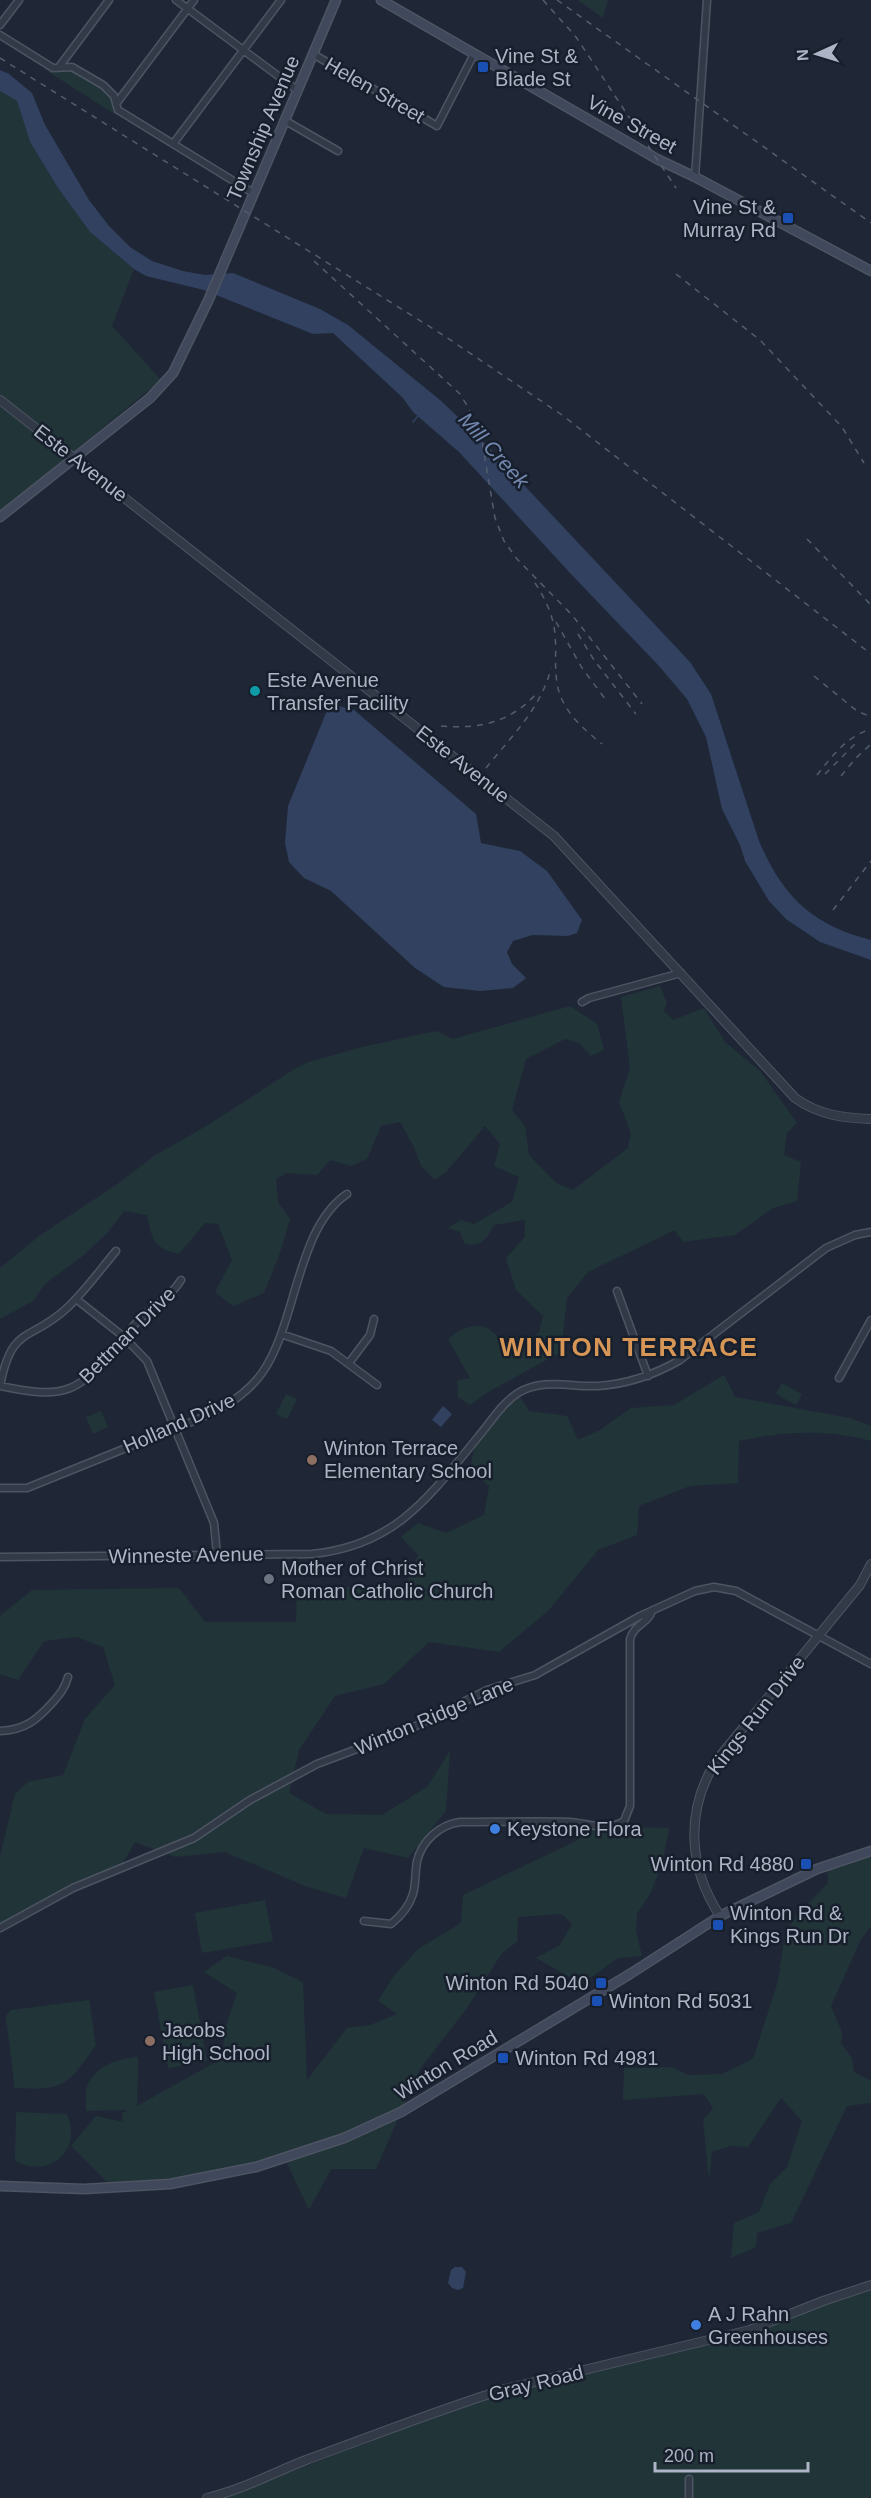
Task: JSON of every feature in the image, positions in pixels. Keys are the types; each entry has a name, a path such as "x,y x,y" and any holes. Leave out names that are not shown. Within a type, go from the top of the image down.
{"main road":[{"name":"Township Avenue","path":"0,517 150,398 166,381 181,359 222,269 336,0"},
{"name":"Vine Street","path":"381,0 657,159 871,271"},
{"name":"Winton Road","path":"0,2186 84,2190 161,2185 237,2172 315,2149 401,2112 630,1974 720,1916 817,1869 871,1851"}],"street":[{"path":"0,25 19,0"},
{"path":"59,68 109,0"},
{"path":"176,0 297,90"},
{"path":"116,104 194,0"},
{"path":"173,144 281,0"},
{"path":"695,177 707,0"},
{"path":"0,35 53,68 72,67 103,86 112,93 118,110 253,193"},
{"name":"Helen Street","path":"313,54 437,126 474,54"},
{"path":"284,120 338,151"},
{"name":"Este Avenue","path":"0,400 554,836 795,1098 809,1107 830,1115 871,1119"},
{"path":"582,1002 589,998 681,973"},
{"name":"Holland Drive","path":"0,1488 27,1488 217,1410 246,1391 268,1364 281,1334 316,1231 329,1210 347,1194"},
{"name":"Winneste Avenue","path":"0,1557 312,1554 340,1550 365,1542 394,1527 417,1510 499,1412 518,1393 545,1384 598,1386 629,1382 648,1376 680,1360 826,1248 855,1235 871,1232"},
{"path":"0,1386 7,1357 14,1345 25,1335 56,1317 76,1299 116,1251"},
{"name":"Bettman Drive","path":"0,1386 39,1394 71,1389 94,1374 142,1316 173,1293 181,1280"},
{"path":"617,1291 648,1376"},
{"path":"76,1299 124,1337 147,1361 214,1522 217,1554"},
{"path":"349,1363 370,1335 374,1319"},
{"path":"839,1378 871,1320"},
{"path":"281,1334 331,1351 376,1385"},
{"name":"Kings Run Drive","path":"720,1916 706,1892 694,1854 694,1819 700,1791 716,1761 860,1585 871,1564"},
{"name":"Winton Ridge Lane","path":"0,1928 72,1888 194,1838 250,1800 293,1775 410,1729 487,1690 535,1675 652,1611 700,1589 722,1588 736,1591 871,1664"},
{"path":"364,1921 390,1924 402,1914 414,1891 417,1862 423,1848 434,1833 446,1825 460,1822 571,1822 602,1827 615,1826 624,1821 630,1806 630,1639 634,1629 648,1619 652,1611"},
{"path":"0,1731 17,1729 36,1720 65,1688 68,1677"},
{"name":"Gray Road","path":"207,2498 505,2389 750,2330 871,2285"},
{"path":"689,2479 689,2498"}],"green space":[{"path":"578,0 608,0 603,18"},
{"path":"65,66 91,79 106,90 115,105 116,115 44,69"},
{"path":"0,91 17,101 30,142 58,188 90,232 134,269 112,326 161,380 0,512"},
{"path":"660,986 667,1003 664,1011 673,1020 704,1008 725,1042 761,1072 797,1123 787,1133 784,1155 801,1162 797,1201 773,1208 735,1235 683,1242 675,1230 588,1272 567,1298 561,1352 488,1392 470,1405 458,1397 457,1381 470,1378 448,1339 469,1327 481,1326 495,1334 506,1353 539,1333 543,1316 516,1290 506,1258 525,1237 525,1220 494,1225 483,1241 471,1245 465,1244 460,1232 448,1228 461,1220 474,1224 512,1202 519,1177 494,1166 500,1144 485,1126 447,1171 435,1180 421,1166 414,1147 400,1122 381,1126 367,1159 351,1166 330,1160 317,1175 286,1173 276,1179 278,1202 290,1219 280,1253 264,1293 233,1306 215,1292 232,1260 218,1224 205,1223 179,1254 164,1249 155,1241 147,1215 124,1211 109,1231 84,1255 45,1284 33,1301 0,1319 0,1268 39,1236 116,1185 154,1156 208,1125 296,1068 362,1047 436,1031 453,1039 570,1006 597,1024 604,1050 591,1056 579,1043 565,1039 526,1059 512,1110 525,1126 529,1155 556,1183 573,1190 628,1148 631,1133 619,1102 630,1068 621,997"},
{"path":"724,1375 735,1397 850,1418 871,1426 871,1441 822,1433 788,1433 739,1441 738,1483 690,1486 639,1506 637,1535 598,1550 549,1610 499,1652 429,1642 384,1684 335,1696 299,1750 289,1793 326,1814 382,1815 427,1787 450,1751 446,1811 408,1858 364,1848 346,1898 305,1886 225,1852 175,1857 135,1842 119,1870 73,1889 0,1928 0,1856 15,1794 28,1782 63,1775 85,1719 115,1685 103,1647 76,1637 44,1641 18,1680 0,1674 0,1616 32,1590 179,1588 205,1622 296,1622 297,1588 405,1586 418,1555 401,1537 418,1523 446,1533 484,1515 489,1486 470,1469 476,1440 518,1393 529,1411 567,1416 578,1440 600,1430 631,1408 674,1405"},
{"path":"782,1383 802,1394 796,1405 776,1394"},
{"path":"286,1394 297,1399 287,1419 276,1414"},
{"path":"101,1411 108,1427 93,1434 86,1417"},
{"path":"591,1826 669,1828 663,1861 651,1892 637,1914 636,1931 642,1956 618,1958 582,1984 536,1958 560,1945 572,1924 562,1914 518,1917 517,1942 502,1953 467,2008 420,2069 376,2169 331,2169 309,2210 285,2159 256,2167 114,2189 71,2146 96,2116 123,2122 122,2113 127,2110 86,2111 86,2089 90,2080 108,2064 138,2057 137,2106 223,2058 224,2031 237,1993 204,1972 227,1956 274,1968 303,1982 307,2080 347,2028 370,2025 397,2014 378,2001 393,1977 418,1949 461,1923 463,1895 578,1840"},
{"path":"862,1854 871,1858 871,1926 860,1941 831,2006 842,2032 841,2043 852,2058 854,2072 871,2081 871,2103 847,2106 791,2223 757,2233 756,2247 731,2258 734,2223 759,2212 770,2184 787,2167 802,2121 781,2098 748,2147 731,2146 712,2152 709,2180 703,2120 713,2109 704,2094 623,2100 624,2068 672,2067 688,2075 722,2074 753,2059 778,1981 785,1933 797,1915 828,1883 827,1865"},
{"path":"265,1900 273,1941 202,1953 195,1913"},
{"path":"193,1985 207,2061 168,2068 154,1992"},
{"path":"89,2000 96,2045 79,2069 64,2083 55,2086 31,2089 14,2088 6,2015 11,2010"},
{"path":"16,2112 67,2114 71,2127 70,2139 67,2150 60,2158 51,2164 40,2166 28,2166 15,2161"},
{"path":"871,2290 871,2498 222,2498 422,2422 433,2414 507,2392 756,2332 817,2307"}],"water":[{"path":"0,70 9,74 32,93 45,125 89,200 109,226 130,247 152,261 183,271 205,275 233,273 320,309 348,325 440,400 476,434 690,662 711,694 759,841 778,878 789,893 816,917 850,934 871,940 871,960 820,942 786,919 769,901 745,861 740,845 722,809 706,737 687,699 659,666 459,452 413,412 403,398 333,333 313,334 204,290 146,276 134,269 90,232 58,188 30,142 17,101 0,91"},
{"path":"335,705 354,710 476,814 481,843 520,851 547,871 582,920 577,933 568,936 533,935 513,941 507,952 512,964 526,978 513,988 480,991 444,987 415,968 331,891 304,878 289,862 285,843 288,806 326,713"},
{"path":"443,1406 452,1414 441,1427 432,1420"},
{"path":"455,2267 462,2267 466,2272 463,2288 458,2290 452,2288 448,2283 451,2270"}],"waterway":[{"path":"413,422 418,416"}],"railway":[{"path":"543,0 576,37 676,188"},
{"path":"557,0 871,223"},
{"path":"0,58 443,335 562,415 871,654"},
{"path":"314,261 460,394 482,441 495,518 504,541 517,559 572,615 642,704"},
{"path":"676,274 760,340 842,427 864,463"},
{"path":"807,539 871,605"},
{"path":"535,583 553,621 557,680 563,703 584,728 602,744"},
{"path":"556,622 582,668 606,700"},
{"path":"578,634 594,660 636,714"},
{"path":"486,768 533,709 541,696 551,668"},
{"path":"814,676 857,711 871,717"},
{"path":"441,726 469,726 494,722 516,711 537,693"},
{"path":"817,775 847,742 871,729"},
{"path":"825,774 859,740"},
{"path":"841,776 871,744"},
{"path":"833,910 871,861"}],"place":[{"name":"Vine St & Blade St","path":"483,67"},
{"name":"Vine St & Murray Rd","path":"788,218"},
{"name":"Este Avenue Transfer Facility","path":"255,691"},
{"name":"Winton Terrace Elementary School","path":"312,1460"},
{"name":"Mother of Christ Roman Catholic Church","path":"269,1579"},
{"name":"Keystone Flora","path":"495,1829"},
{"name":"Winton Rd 4880","path":"806,1864"},
{"name":"Winton Rd & Kings Run Dr","path":"718,1925"},
{"name":"Winton Rd 5040","path":"601,1983"},
{"name":"Winton Rd 5031","path":"597,2001"},
{"name":"Jacobs High School","path":"150,2041"},
{"name":"Winton Rd 4981","path":"503,2058"},
{"name":"A J Rahn Greenhouses","path":"696,2325"}],"district":[{"name":"WINTON TERRACE","path":"629,1347"}],"water label":[{"name":"Mill Creek","path":"494,450"}]}
